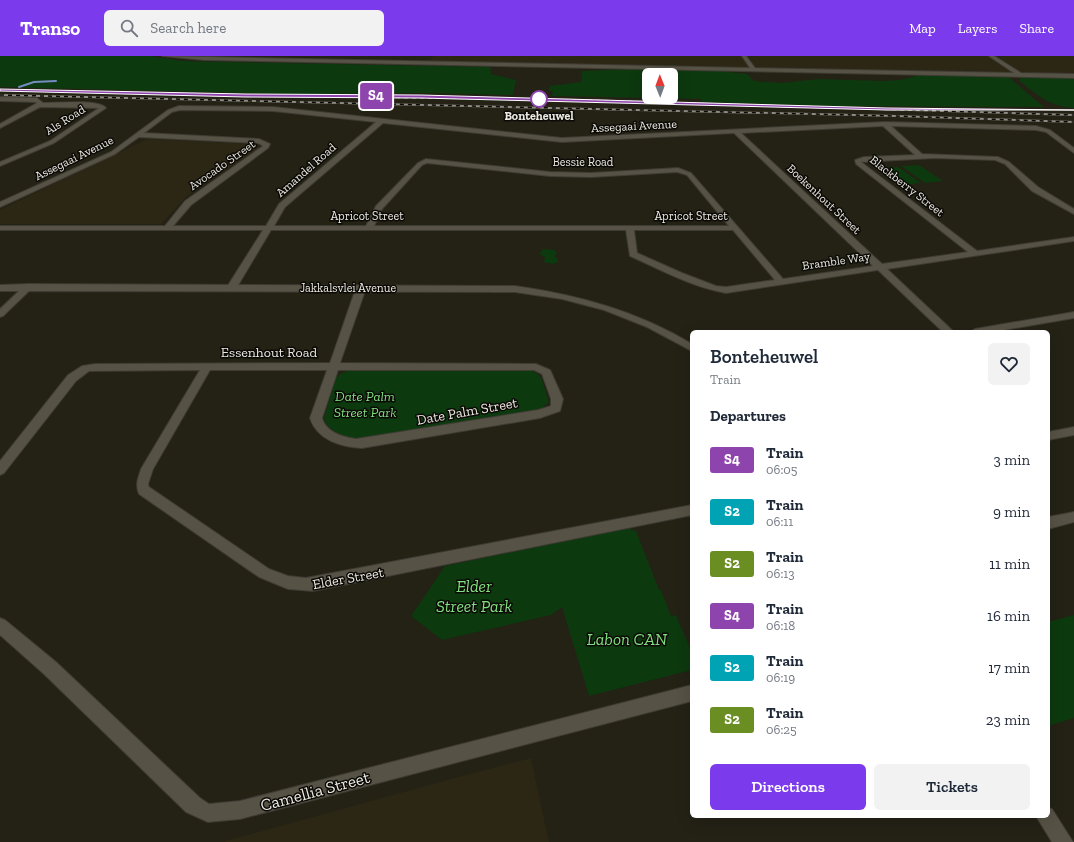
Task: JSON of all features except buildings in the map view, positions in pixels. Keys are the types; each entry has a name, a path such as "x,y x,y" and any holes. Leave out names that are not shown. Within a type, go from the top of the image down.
{"street":[{"path":"164,56 184,59 250,58 1074,76"},
{"path":"496,64 497,56"},
{"path":"744,56 753,69"},
{"path":"991,56 1020,75"},
{"name":"Als Road","path":"0,99 37,100 40,103 39,105"},
{"name":"Als Road","path":"0,126 39,105 94,105 101,106 103,108 52,142 0,164"},
{"name":"Assegaai Avenue","path":"0,205 113,153 170,111 188,107 273,109 562,140 885,124 1036,128 1051,132 1074,151"},
{"name":"Amandel Road","path":"232,288 268,228 286,202 382,121"},
{"path":"885,124 920,156"},
{"name":"Boekenhout Street","path":"736,132 947,330"},
{"name":"Avocado Street","path":"139,135 259,141 267,144 266,147 188,203 167,228"},
{"name":"Blackberry Street","path":"975,253 857,162 864,159 920,156 986,157 1000,159 1007,163 1035,189 1074,212"},
{"name":"Bessie Road","path":"369,228 379,208 420,164 431,160 550,174 591,175 683,171 689,174 780,281"},
{"name":"Apricot Street","path":"0,228 734,228"},
{"name":"Bramble Way","path":"630,228 633,254 717,289 726,290 879,266 1074,239"},
{"name":"Jakkalsvlei Avenue","path":"0,288 503,289 558,295 595,304 649,324 690,346"},
{"path":"0,314 28,288"},
{"name":"Date Palm Street","path":"360,288 316,418 317,424 321,430 355,444 540,414 556,408"},
{"path":"987,330 1074,315"},
{"name":"Essenhout Road","path":"0,470 72,378 86,368 110,366 536,367 546,372 557,399 556,408"},
{"name":"Elder Street","path":"207,367 147,469 142,484 144,490 264,573 277,580 303,585 325,583 690,510"},
{"path":"1050,436 1074,431"},
{"path":"1050,523 1074,517"},
{"name":"Camellia Street","path":"0,625 50,668 193,804 208,813 240,810 690,694"},
{"path":"1046,818 1063,842"}],"shaded area":[{"path":"433,56 1074,56 1074,75 430,62"},
{"path":"147,139 255,144 259,148 187,196 161,224 0,224 0,210"},
{"path":"531,758 549,842 222,842 458,777"}],"green space":[{"path":"0,56 151,56 182,61 490,67 491,74 516,80 513,95 423,93 291,94 0,87"},
{"path":"642,69 642,98 552,96 553,92 549,90 550,86 581,82 582,71"},
{"path":"678,70 712,70 747,74 754,81 782,83 818,79 885,81 900,80 924,74 1007,76 1044,107 836,106 702,102 701,99 678,99"},
{"path":"1022,76 1074,78 1074,108 1050,103 1038,96 1019,81"},
{"path":"919,165 943,181 925,183 901,166"},
{"path":"898,167 921,183 903,185 881,168"},
{"path":"543,249 555,250 557,254 554,256 558,259 558,262 552,264 544,262 545,257 539,254"},
{"name":"Date Palm Street Park","path":"349,370 532,370 541,377 549,402 541,409 356,439 341,435 331,429 325,422 324,417 336,378 340,374"},
{"name":"Elder Street Park","path":"628,528 636,531 659,590 661,590 671,616 676,615 690,648 690,671 589,696 562,607 551,615 442,640 411,616 445,566"},
{"path":"1074,615 1074,718 1050,725 1050,621"}],"waterway":[{"path":"19,87 34,82 56,81"}],"railway":[{"path":"0,95 896,116 1074,122"},
{"path":"288,96 583,100 1074,115"}],"train":[{"name":"S4","path":"0,90 245,96 421,96 887,109 1074,110"}],"place":[{"name":"Bonteheuwel","path":"539,99"}],"park label":[{"name":"Labon CAN","path":"627,639"}]}
